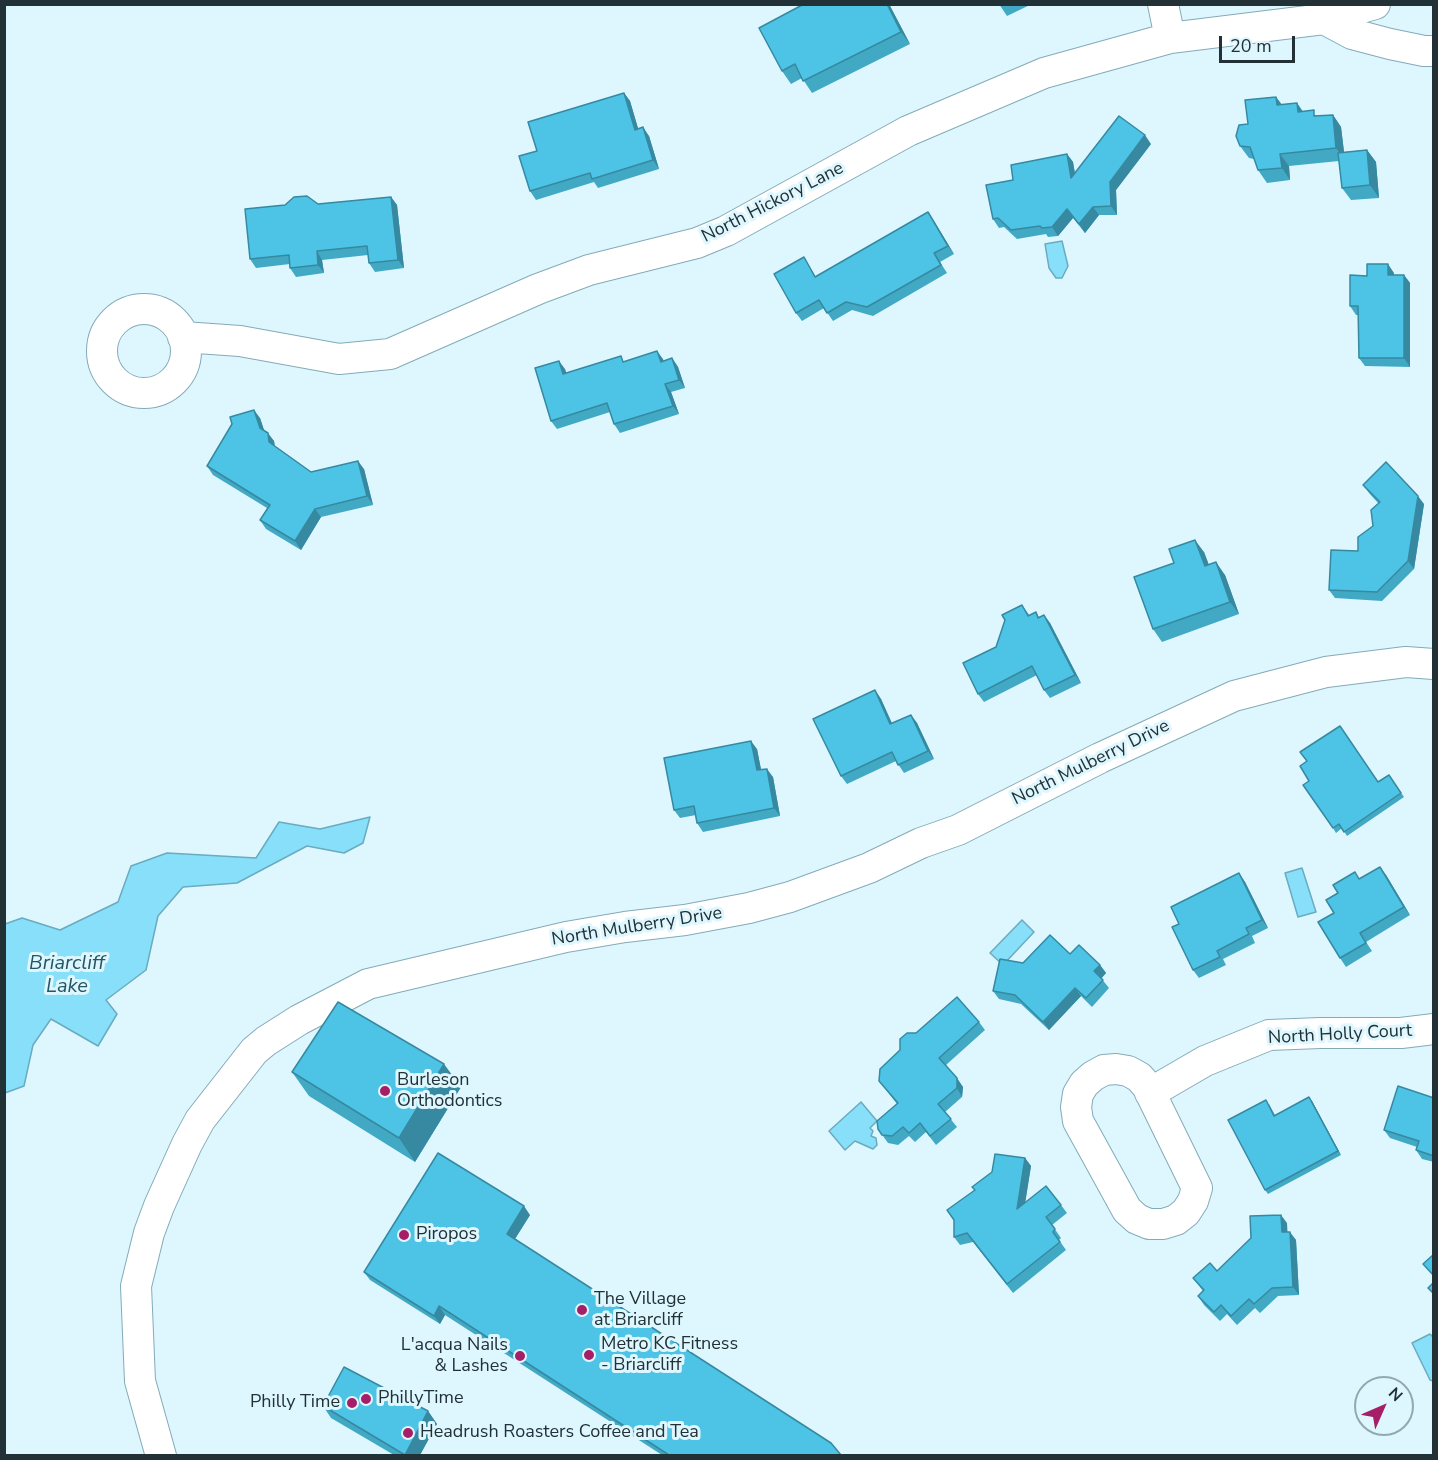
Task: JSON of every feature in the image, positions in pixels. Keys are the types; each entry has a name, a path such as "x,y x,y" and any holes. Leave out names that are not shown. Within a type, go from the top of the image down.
{"street":[{"path":"1163,4 1170,38"},
{"name":"North Hickory Lane","path":"183,337 240,341 339,359 390,354 538,289 589,270 696,243 726,231 908,131 1034,77 1170,38 1324,19 1375,4"},
{"path":"1324,19 1352,34 1424,51 1434,51"},
{"name":"North Mulberry Drive","path":"161,1455 140,1381 136,1286 149,1233 159,1206 200,1120 254,1051 299,1020 368,984 566,937 685,920 749,908 790,897 839,880 921,843 958,830 1100,758 1234,696 1326,672 1406,662 1434,664"},
{"name":"North Holly Court","path":"1150,1093 1205,1061 1269,1035 1401,1033 1434,1029"},
{"path":"1104,1070 1128,1071 1139,1077 1150,1093 1197,1188 1186,1212 1176,1220 1163,1224 1149,1224 1137,1219 1127,1210 1078,1121 1076,1107 1078,1094 1084,1084 1104,1070"}],"water":[{"path":"1062,241 1068,266 1062,278 1056,278 1049,268 1045,244"},
{"name":"Briarcliff Lake","path":"370,817 363,843 344,853 307,846 237,883 183,887 158,916 146,970 106,1000 117,1014 98,1046 51,1019 33,1045 24,1086 5,1093 5,924 22,918 60,930 118,902 131,866 167,853 256,858 279,822 320,829"},
{"path":"1302,868 1316,912 1298,917 1285,873"},
{"path":"1022,920 1034,932 1003,965 990,953"},
{"path":"861,1102 877,1121 870,1128 873,1131 871,1136 876,1138 877,1145 873,1149 855,1141 845,1150 829,1131"},
{"path":"1430,1334 1433,1337 1433,1381 1430,1380 1412,1343"}],"building":[{"path":"804,4 887,4 901,32 803,81 795,64 782,71 759,28"},
{"path":"624,93 635,130 643,127 653,160 592,179 590,173 530,191 519,156 537,151 528,122"},
{"path":"1276,97 1277,105 1297,103 1298,112 1314,110 1314,116 1333,115 1336,148 1280,154 1282,168 1258,170 1250,147 1240,146 1236,136 1239,125 1248,124 1245,100"},
{"path":"1119,116 1145,135 1110,182 1111,206 1093,207 1079,224 1067,209 1052,227 1042,228 1040,226 1011,230 998,218 993,219 986,185 1013,180 1011,165 1067,154 1071,178"},
{"path":"1367,150 1370,185 1342,188 1338,153"},
{"path":"307,196 318,204 391,197 398,260 369,263 367,246 317,251 318,265 290,268 289,255 250,259 245,209 285,205 294,197"},
{"path":"928,212 948,246 934,253 941,265 867,307 846,302 827,313 819,300 796,313 774,274 804,257 815,277"},
{"path":"1367,264 1388,264 1388,275 1404,275 1404,358 1359,358 1358,306 1350,306 1350,275 1367,276"},
{"path":"657,351 661,362 672,358 679,380 665,384 673,406 614,424 607,403 551,421 535,368 559,361 563,374 621,356 623,362"},
{"path":"254,410 260,428 268,433 269,442 311,472 358,461 367,496 315,509 295,541 260,520 270,505 207,466 232,424 230,417"},
{"path":"1386,462 1418,496 1408,561 1377,592 1329,590 1331,550 1358,551 1358,537 1373,526 1371,510 1380,502 1363,485"},
{"path":"1195,540 1205,566 1216,562 1230,602 1153,629 1134,577 1174,563 1169,549"},
{"path":"1022,605 1028,616 1036,612 1038,618 1044,615 1075,675 1044,690 1032,666 978,694 963,663 996,647 1005,620 1002,615"},
{"path":"875,690 890,724 911,715 928,751 898,765 892,752 841,776 813,719"},
{"path":"1340,726 1378,782 1389,775 1401,793 1344,832 1339,824 1333,828 1303,785 1309,781 1300,766 1307,761 1300,752"},
{"path":"751,741 757,770 767,769 774,808 697,823 694,806 674,810 664,758"},
{"path":"1380,867 1404,907 1360,933 1366,943 1340,958 1318,922 1334,913 1326,900 1338,893 1333,885 1355,872 1359,879"},
{"path":"1239,873 1262,920 1246,928 1249,934 1217,951 1220,957 1193,970 1172,927 1179,924 1171,907"},
{"path":"1050,935 1070,954 1079,945 1100,965 1094,971 1103,980 1086,998 1075,988 1043,1022 1015,995 993,991 1000,959 1023,963"},
{"path":"957,997 979,1022 939,1058 957,1078 957,1088 938,1104 951,1119 930,1136 920,1123 909,1133 903,1127 892,1136 882,1135 877,1121 898,1103 879,1081 880,1069 900,1050 900,1039 907,1033 916,1033"},
{"name":"Burleson Orthodontics","path":"338,1002 444,1064 399,1138 292,1072"},
{"path":"1398,1086 1434,1098 1434,1156 1416,1150 1419,1141 1384,1130"},
{"path":"1309,1097 1338,1151 1265,1190 1228,1120 1266,1100 1274,1116"},
{"path":"438,1153 524,1206 507,1234 831,1443 841,1455 669,1455 439,1306 434,1316 364,1272"},
{"path":"995,1154 1025,1158 1017,1209 1046,1186 1061,1205 1046,1217 1055,1229 1053,1232 1060,1242 1007,1284 967,1233 954,1237 954,1220 947,1210 975,1190 972,1187 992,1172"},
{"path":"1281,1215 1282,1232 1290,1232 1293,1287 1272,1288 1254,1304 1249,1299 1231,1316 1221,1305 1214,1312 1198,1296 1204,1290 1193,1278 1210,1263 1217,1271 1251,1238 1250,1216"},
{"path":"1434,1254 1434,1276 1423,1264"},
{"path":"1434,1282 1434,1294 1428,1288"},
{"name":"PhillyTime","path":"344,1367 428,1411 405,1455 323,1406"}],"place":[{"name":"Burleson Orthodontics","path":"385,1091"},
{"name":"Piropos","path":"404,1235"},
{"name":"The Village at Briarcliff","path":"582,1310"},
{"name":"Metro KC Fitness - Briarcliff","path":"589,1355"},
{"name":"L'acqua Nails & Lashes","path":"520,1356"},
{"name":"PhillyTime","path":"366,1399"},
{"name":"Philly Time","path":"352,1403"},
{"name":"Headrush Roasters Coffee and Tea","path":"408,1433"}]}
